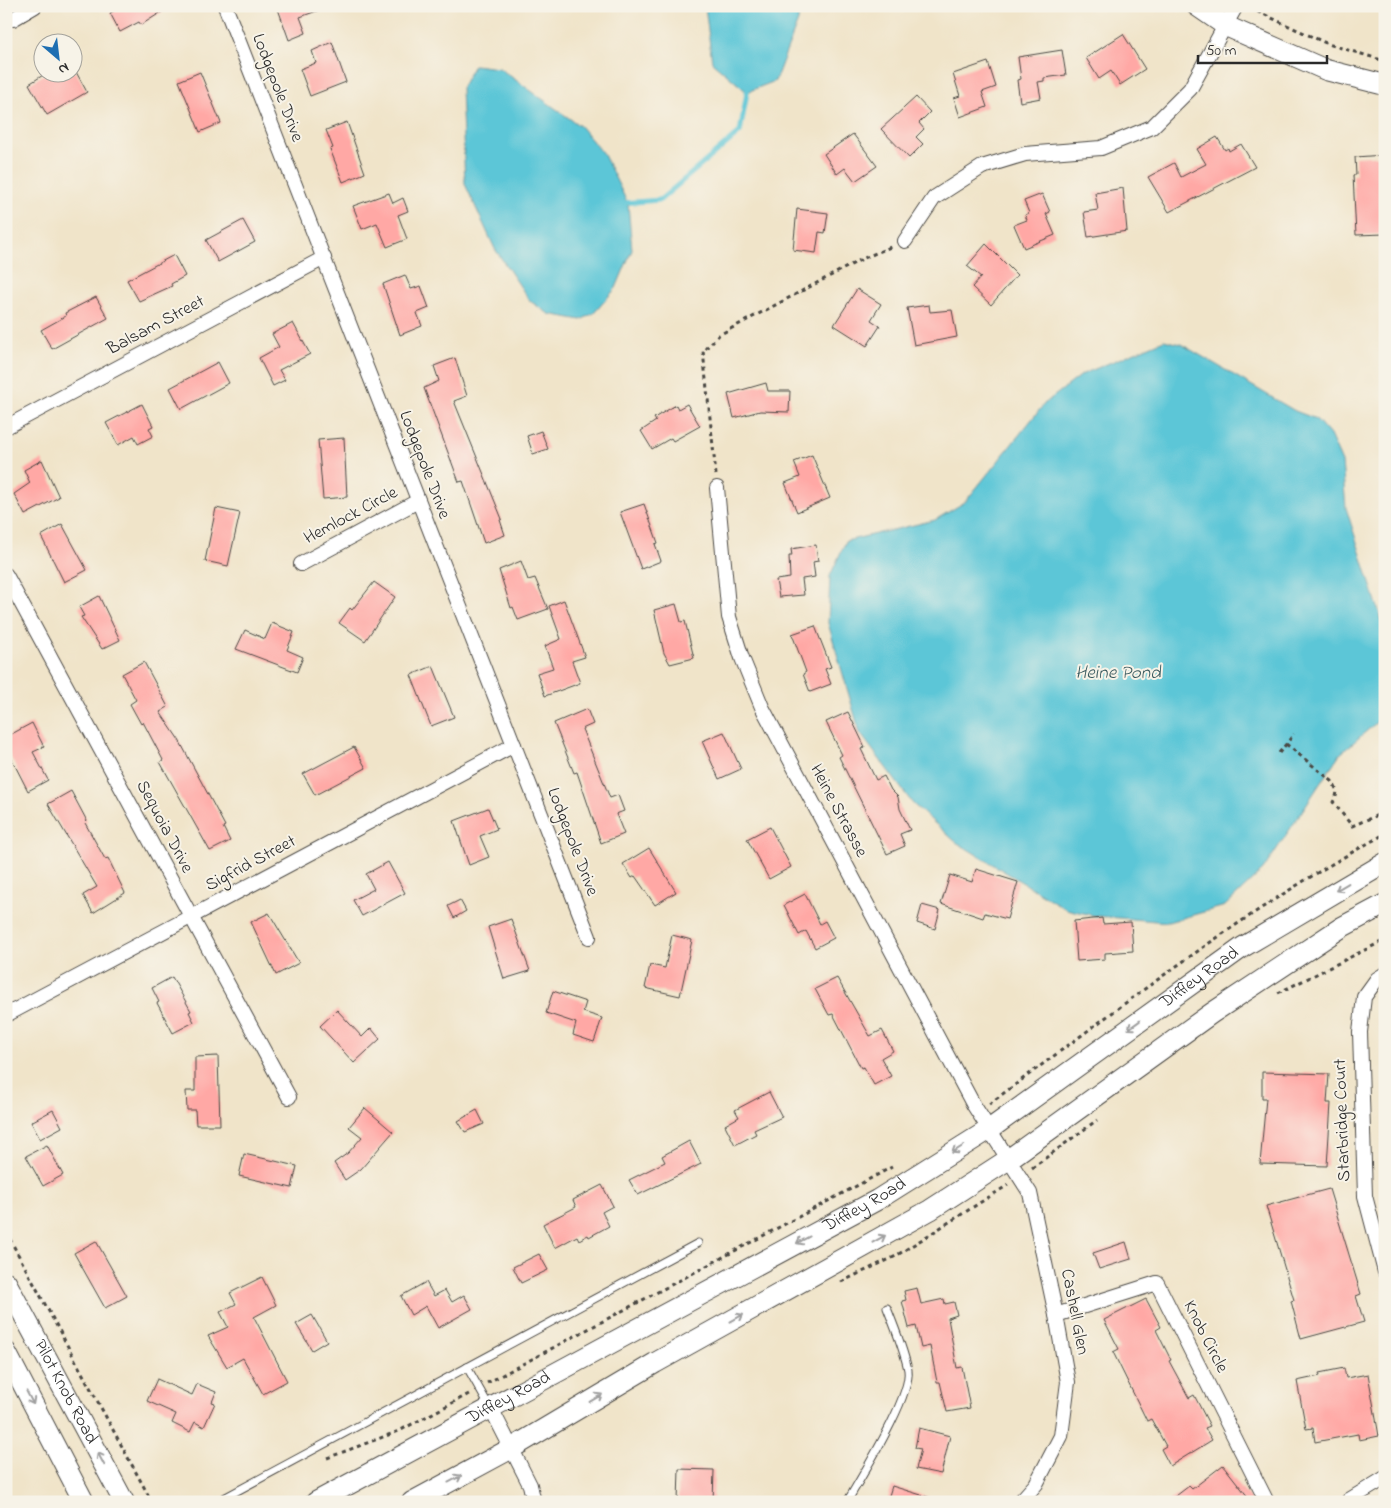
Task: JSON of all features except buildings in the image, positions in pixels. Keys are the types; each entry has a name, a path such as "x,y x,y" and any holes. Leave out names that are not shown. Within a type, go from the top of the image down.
{"main road":[{"path":"1197,6 1226,26 1326,70 1385,85"},
{"name":"Diffley Road","path":"316,1502 877,1200 990,1129 1242,947 1385,863"},
{"name":"Diffley Road","path":"412,1502 512,1448 655,1363 930,1210 1010,1159 1212,1013 1342,927 1385,904"},
{"name":"Pilot Knob Road","path":"6,1282 124,1502"},
{"name":"Pilot Knob Road","path":"6,1352 84,1502"}],"street":[{"path":"12,19 35,6"},
{"name":"Lodgepole Drive","path":"225,6 589,937"},
{"path":"905,241 934,198 982,167 1025,154 1101,148 1152,127 1190,89 1236,6"},
{"name":"Balsam Street","path":"6,428 324,258"},
{"name":"Heine Strasse","path":"717,488 730,618 742,658 762,707 979,1112 990,1129"},
{"name":"Hemlock Circle","path":"301,564 418,501"},
{"name":"Sequoia Drive","path":"6,575 289,1097"},
{"name":"Sigfrid Street","path":"6,1015 514,745"},
{"name":"Starbridge Court","path":"1385,974 1376,979 1364,997 1360,1032 1365,1196 1385,1272"},
{"name":"Cashell Glen","path":"990,1129 1030,1193 1068,1382 1061,1436 1036,1484 1020,1502"},
{"name":"Knob Circle","path":"1056,1315 1158,1283 1267,1502"},
{"path":"491,1408 530,1485 534,1502"},
{"path":"1349,1500 1385,1478"}],"lane":[{"path":"224,1498 698,1243"},
{"path":"847,1502 883,1438 905,1390 908,1372 887,1308"},
{"path":"467,1367 491,1408"}],"path":[{"path":"1247,6 1328,44 1385,60"},
{"path":"717,488 702,351 719,335 864,258 905,241"},
{"path":"1278,753 1294,734"},
{"path":"1286,744 1332,782 1337,790 1337,796 1333,802 1352,826 1385,812"},
{"path":"979,1112 1240,921 1343,856 1385,834"},
{"path":"319,1462 399,1431 788,1221 865,1183 897,1164"},
{"path":"6,1232 152,1502"}],"water":[{"path":"705,6 799,6 798,21 775,81 747,92 712,62"},
{"path":"474,65 499,68 580,126 604,155 628,204 632,250 616,288 594,313 581,320 549,314 530,301 495,249 465,184 461,88"},
{"name":"Heine Pond","path":"1164,340 1181,344 1295,411 1316,419 1330,435 1342,462 1346,508 1385,630 1385,715 1339,755 1263,870 1225,906 1168,922 1096,916 1066,909 956,842 913,804 860,733 828,623 830,576 846,541 935,520 965,502 1045,403 1083,374"}],"waterway":[{"path":"622,203 660,200 740,132 748,87"}]}
